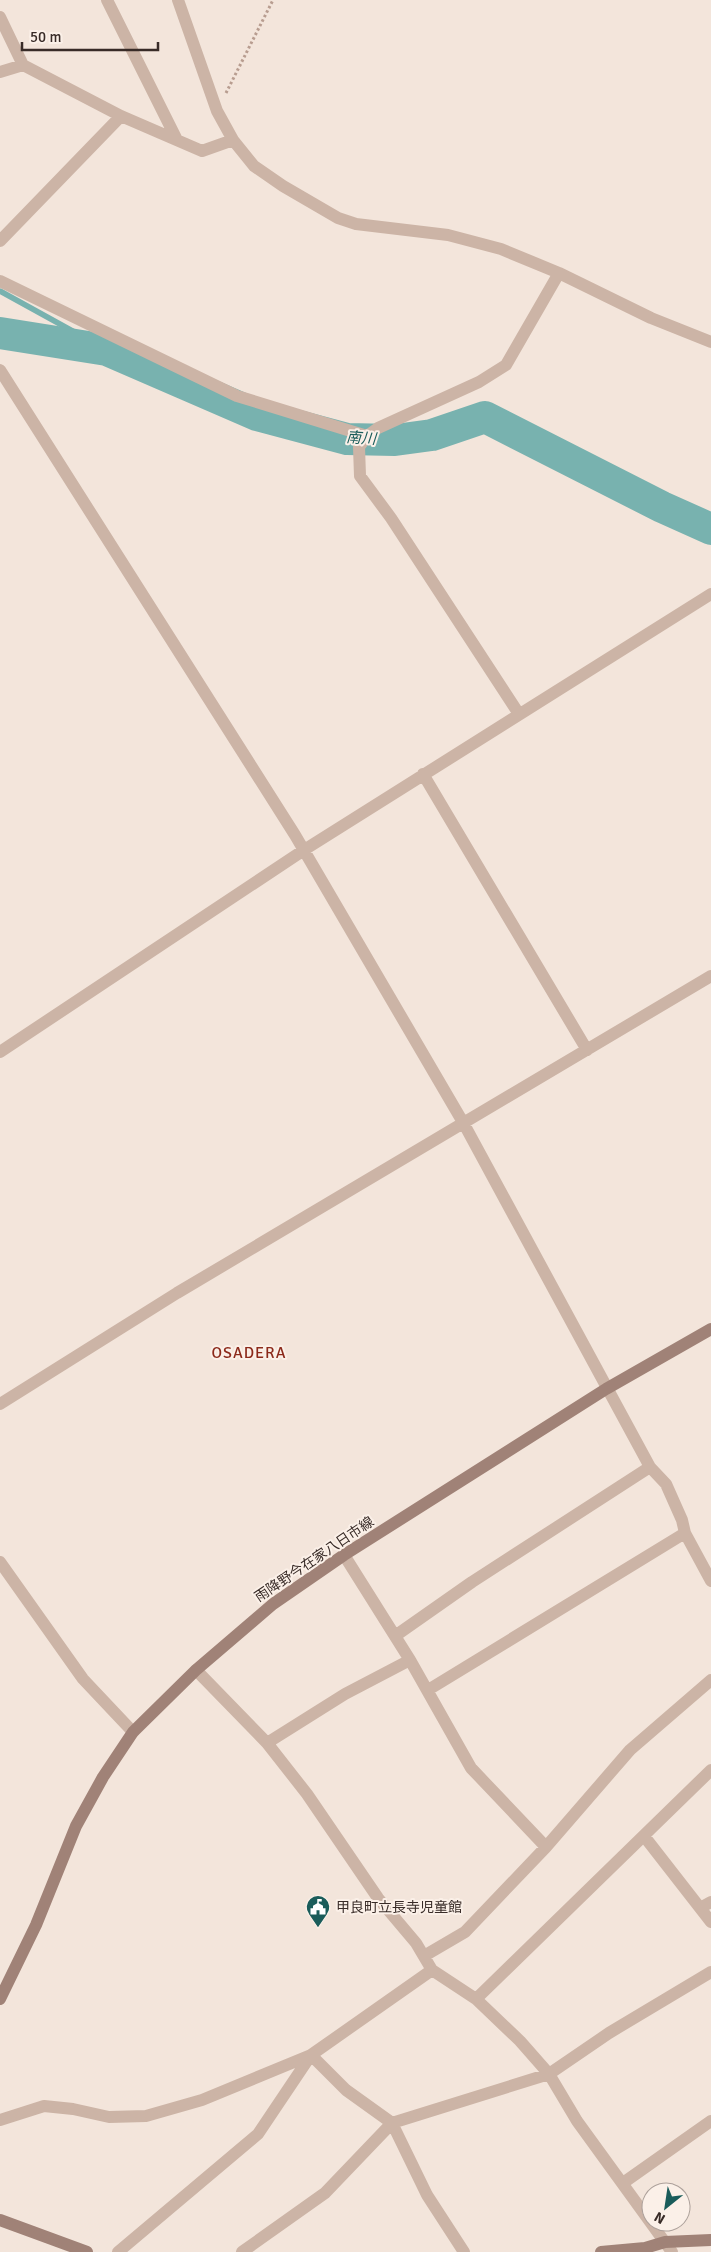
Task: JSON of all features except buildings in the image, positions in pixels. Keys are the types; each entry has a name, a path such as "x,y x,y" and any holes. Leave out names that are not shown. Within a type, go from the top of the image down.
{"main road":[{"name":"雨降野今在家八日市線","path":"0,1999 36,1925 76,1826 103,1777 133,1732 196,1670 273,1604 344,1555 606,1389 711,1329"},
{"path":"0,2220 82,2251"},
{"path":"601,2252 644,2250 711,2240"}],"street":[{"path":"107,0 177,140"},
{"path":"178,0 217,111 233,140 254,166 283,186 338,218 356,224 448,234 501,249 559,273 651,318 711,342"},
{"path":"0,17 23,65 122,116 202,151 233,140"},
{"path":"0,72 23,65"},
{"path":"0,241 122,116"},
{"path":"519,714 391,518 360,476 359,447 367,436 378,428 479,382 506,365 559,273"},
{"path":"0,281 237,396 367,436"},
{"path":"0,370 304,850 464,1124 650,1467 666,1484 682,1520 685,1533 711,1581"},
{"path":"0,1052 304,850 711,594"},
{"path":"423,774 587,1050"},
{"path":"0,1404 177,1293 711,976"},
{"path":"395,1636 472,1582 650,1467"},
{"path":"428,1690 685,1533"},
{"path":"344,1555 428,1690 471,1768 546,1848"},
{"path":"0,1562 83,1679 133,1732"},
{"path":"267,1742 345,1694 410,1660"},
{"path":"196,1670 267,1742 307,1794 378,1898 424,1956 432,1970 476,1999 520,2041 549,2074 577,2121 668,2247"},
{"path":"424,1956 465,1932 546,1848 630,1750 711,1680"},
{"path":"476,1999 711,1770"},
{"path":"644,1836 705,1905 711,1922"},
{"path":"0,2120 44,2106 73,2109 108,2117 146,2116 202,2100 311,2055 432,1970"},
{"path":"242,2252 325,2193 392,2123 549,2074 609,2033 711,1972"},
{"path":"311,2055 346,2090 392,2123 427,2195 464,2252"},
{"path":"118,2252 258,2134 311,2055"},
{"path":"623,2183 711,2121"}],"path":[{"path":"217,111 273,0"}],"waterway":[{"path":"0,291 107,350"},
{"name":"南川","path":"0,333 107,350 257,415 347,439 395,440 432,435 485,417 662,507 711,529"}],"place":[{"name":"甲良町立長寺児童館","path":"318,1928"}],"district":[{"name":"OSADERA","path":"249,1352"}]}
